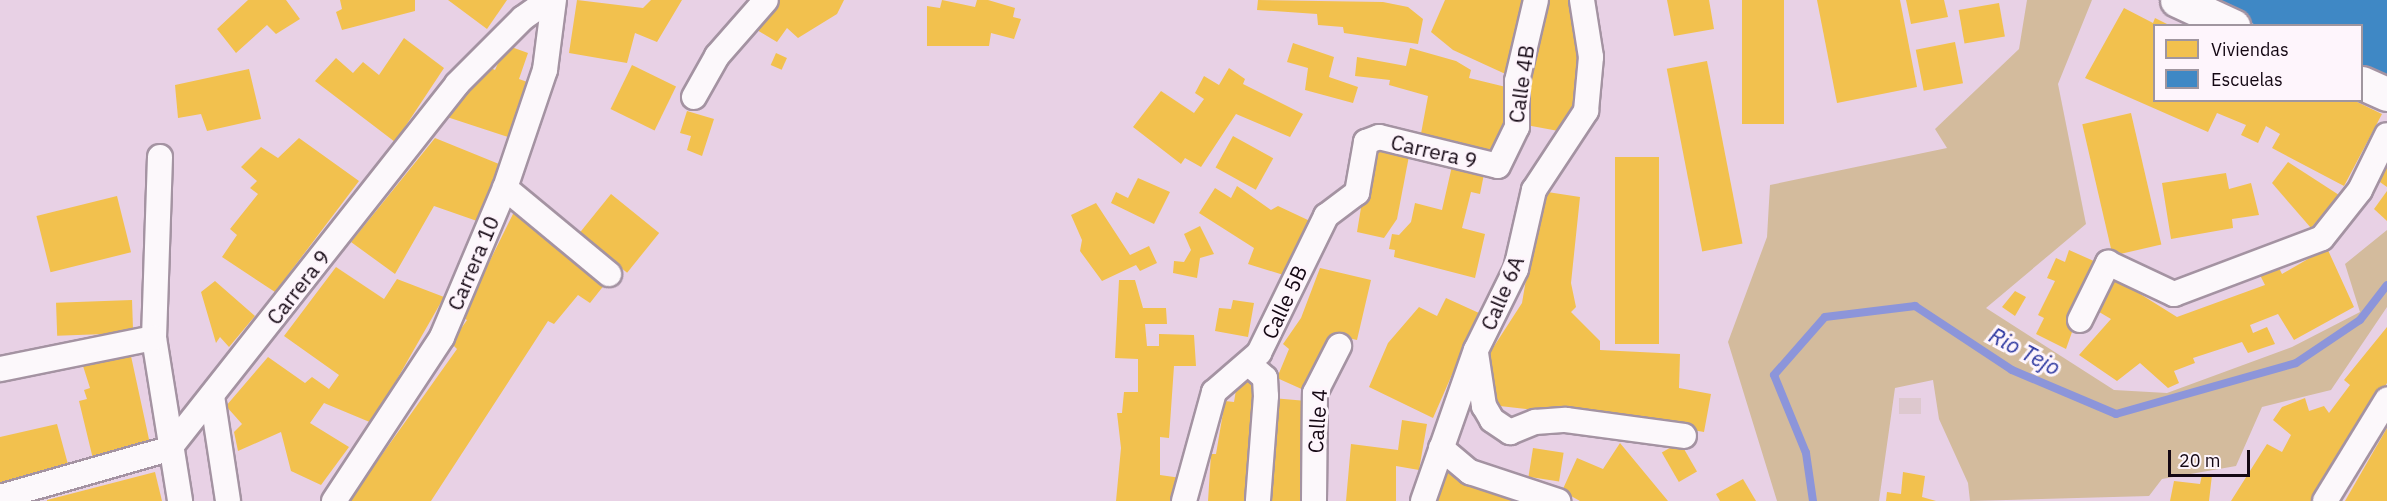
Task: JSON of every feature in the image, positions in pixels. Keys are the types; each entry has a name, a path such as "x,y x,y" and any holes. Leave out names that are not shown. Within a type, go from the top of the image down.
{"street":[{"name":"Carrera 9","path":"169,449 457,84 523,18 549,0"},
{"name":"Carrera 10","path":"334,501 442,337 505,188 545,70 554,0"},
{"path":"694,97 717,56 766,0"},
{"name":"Calle 4B","path":"1498,166 1517,127 1517,81 1536,0"},
{"name":"Calle 6A","path":"1423,501 1476,350 1516,269 1534,190 1586,111 1591,57 1582,0"},
{"path":"2177,0 2230,24"},
{"path":"2363,84 2387,94"},
{"path":"2080,320 2108,263 2174,294 2322,238 2361,190 2387,135"},
{"name":"Carrera 9","path":"1371,137 1498,166"},
{"name":"Calle 5B","path":"1184,501 1214,392 1250,364 1280,318 1326,216 1357,193 1371,137"},
{"path":"160,157 153,338 169,449 180,501"},
{"path":"505,188 609,274"},
{"path":"0,369 153,338"},
{"name":"Calle 4","path":"1314,501 1315,393 1340,346"},
{"path":"1476,350 1484,406 1492,420 1510,432 1535,422 1566,420 1684,436"},
{"path":"1250,364 1264,378 1266,396 1258,501"},
{"path":"213,396 228,501"},
{"path":"2325,501 2387,400"},
{"path":"1441,447 1470,472 1558,501"},
{"path":"0,497 169,449"}],"shaded area":[{"path":"2027,0 2092,0 2058,84 2086,224 1986,308 2114,390 2167,393 2292,347 2360,312 2345,264 2387,230 2387,307 2331,390 2262,407 2236,466 2162,479 2149,496 1970,501 1968,483 1939,419 1933,380 1895,388 1879,501 1777,501 1728,342 1767,237 1770,185 1947,148 1935,129 2019,49"}],"building: Viviendas":[{"path":"248,0 286,0 300,19 276,34 267,25 236,53 217,29"},
{"path":"340,0 415,0 415,11 342,30 336,12 342,9"},
{"path":"448,0 507,0 487,29"},
{"path":"577,0 643,8 651,0 682,0 657,42 635,33 627,63 569,53"},
{"path":"773,0 844,0 837,14 798,38 787,28 777,42 752,27"},
{"path":"942,0 975,7 977,0 988,0 1015,8 1013,17 1021,19 1014,39 991,33 989,46 927,46 927,6 940,8"},
{"path":"1258,0 1383,2 1408,7 1423,19 1418,44 1344,33 1343,27 1318,25 1317,14 1257,10"},
{"path":"1445,0 1532,0 1512,77 1453,50 1431,32"},
{"path":"1545,0 1573,0 1582,58 1580,86 1564,132 1526,125 1529,77"},
{"path":"1667,0 1709,0 1714,29 1674,36"},
{"path":"1742,0 1784,0 1784,124 1742,124"},
{"path":"1817,0 1900,0 1917,87 1837,103"},
{"path":"1906,0 1944,0 1948,17 1911,24"},
{"path":"1999,3 2005,36 1965,44 1959,10"},
{"path":"2124,8 2153,23 2155,18 2167,24 2153,24 2153,102 2357,102 2382,114 2344,186 2272,148 2280,134 2266,126 2258,143 2241,135 2246,125 2217,113 2208,132 2085,78"},
{"path":"404,38 444,68 395,142 315,81 336,58 353,73 363,62 379,75"},
{"path":"1955,42 1963,83 1924,91 1916,50"},
{"path":"1293,43 1334,57 1329,77 1358,87 1353,103 1305,90 1308,68 1287,62"},
{"path":"506,45 528,53 519,79 530,83 508,137 444,116 485,65 495,70"},
{"path":"1410,48 1456,61 1471,70 1469,78 1510,88 1510,128 1498,158 1420,139 1428,96 1389,85 1390,80 1355,76 1357,57 1406,66"},
{"path":"776,53 787,58 782,70 771,65"},
{"path":"1707,61 1742,244 1702,251 1667,69"},
{"path":"632,65 676,86 655,131 611,109"},
{"path":"1229,68 1245,79 1243,84 1303,114 1290,137 1236,114 1201,167 1185,158 1181,164 1133,127 1161,91 1194,113 1204,99 1195,93 1204,76 1219,85"},
{"path":"249,69 261,119 207,131 201,114 178,118 175,85"},
{"path":"687,111 714,119 702,156 687,150 691,136 680,133"},
{"path":"2131,113 2161,245 2113,256 2082,124"},
{"path":"1233,136 1273,158 1256,190 1216,167"},
{"path":"299,138 359,181 275,292 222,257 237,235 230,229 258,194 250,188 257,181 241,167 261,147 278,158"},
{"path":"435,138 499,164 477,221 434,206 395,274 351,242"},
{"path":"1371,147 1409,156 1397,219 1384,238 1357,232"},
{"path":"1615,157 1659,157 1659,344 1615,344"},
{"path":"2288,162 2339,195 2311,228 2272,183"},
{"path":"2387,164 2387,187 2377,180"},
{"path":"1452,166 1484,174 1480,194 1471,192 1462,228 1485,234 1475,278 1394,257 1395,250 1389,249 1392,234 1399,235 1411,222 1415,203 1442,210"},
{"path":"2226,173 2229,189 2251,183 2259,215 2232,219 2233,228 2171,239 2162,183"},
{"path":"1138,178 1170,192 1154,224 1111,203 1116,192 1128,198"},
{"path":"1237,186 1271,210 1278,206 1310,221 1290,277 1248,264 1254,248 1199,213 1215,188 1231,198"},
{"path":"1541,191 1580,197 1571,283 1576,307 1571,312 1600,341 1600,350 1680,354 1679,388 1711,394 1704,432 1561,407 1560,413 1491,405 1489,354 1522,303"},
{"path":"2387,191 2387,221 2374,209"},
{"path":"611,194 659,233 627,273 579,234"},
{"path":"117,196 131,252 50,272 36,216"},
{"path":"1096,203 1130,255 1149,246 1157,263 1140,271 1136,265 1102,281 1080,251 1082,240 1071,215"},
{"path":"513,214 522,214 605,284 590,303 578,295 554,324 548,321 431,501 349,501 457,349 451,343 467,320 462,317"},
{"path":"1200,226 1214,254 1200,258 1197,278 1173,273 1174,261 1184,262 1191,250 1184,234"},
{"path":"2327,248 2354,307 2294,340 2278,314 2250,325 2253,333 2267,327 2275,344 2248,353 2242,342 2193,358 2195,363 2174,371 2179,383 2168,388 2140,363 2117,381 2079,355 2111,319 2089,306 2108,274 2177,317 2265,285 2260,275 2279,268 2282,274"},
{"path":"2069,250 2096,262 2071,315 2077,318 2066,349 2036,334 2044,318 2038,315 2055,281 2047,278 2056,258 2065,262"},
{"path":"336,267 384,299 397,279 444,297 372,423 324,403 310,423 349,447 321,485 291,471 281,432 238,451 234,432 242,424 226,406 268,357 305,383 312,377 329,389 339,375 284,336"},
{"path":"1320,268 1371,280 1357,340 1335,335 1306,391 1277,378 1289,349 1283,344 1301,318"},
{"path":"1119,280 1135,280 1143,308 1166,308 1167,324 1145,324 1147,346 1159,346 1159,334 1194,335 1196,366 1174,366 1169,438 1160,437 1160,475 1181,478 1174,501 1116,501 1121,448 1117,413 1122,413 1124,392 1138,392 1138,359 1115,358"},
{"path":"215,281 255,316 229,347 220,337 216,343 201,292"},
{"path":"2015,291 2026,297 2015,316 2002,307"},
{"path":"1446,298 1479,313 1433,418 1369,387 1388,343 1419,307 1437,316"},
{"path":"132,300 133,333 57,336 56,303"},
{"path":"1233,300 1254,303 1248,337 1215,331 1219,308 1231,309"},
{"path":"2387,327 2387,383 2318,501 2231,501 2267,444 2282,452 2291,435 2273,420 2282,407 2305,398 2309,411 2324,406 2329,413 2350,385 2344,380"},
{"path":"131,356 150,444 93,459 79,401 87,399 84,390 90,388 83,366"},
{"path":"1238,378 1260,381 1249,501 1208,501 1211,454 1216,454 1225,401 1234,402"},
{"path":"1272,398 1307,401 1307,501 1266,501"},
{"path":"1402,420 1427,424 1419,470 1396,466 1396,501 1346,501 1351,444 1398,450"},
{"path":"57,424 69,468 0,486 0,437"},
{"path":"2387,428 2387,501 2345,501"},
{"path":"1680,442 1697,471 1679,482 1662,452"},
{"path":"1620,443 1668,501 1580,501 1562,491 1577,458 1603,469"},
{"path":"1533,448 1564,453 1559,481 1528,477"},
{"path":"1444,465 1474,482 1516,501 1432,501"},
{"path":"155,472 162,501 47,501 47,500"},
{"path":"1903,472 1925,476 1922,497 1936,501 1886,501 1887,492 1901,494"},
{"path":"2202,475 2212,475 2209,501 2170,501 2174,481 2200,484"},
{"path":"1743,479 1756,501 1720,501 1716,494"}],"building: Escuelas":[{"path":"2202,0 2387,0 2387,82 2363,71 2363,24 2254,24"}],"building: Otros":[{"path":"1899,398 1921,398 1921,414 1899,414"}],"waterway":[{"name":"Rio Tejo","path":"1813,501 1806,453 1774,375 1825,317 1915,306 2012,370 2116,414 2296,363 2360,320 2387,285"}]}
